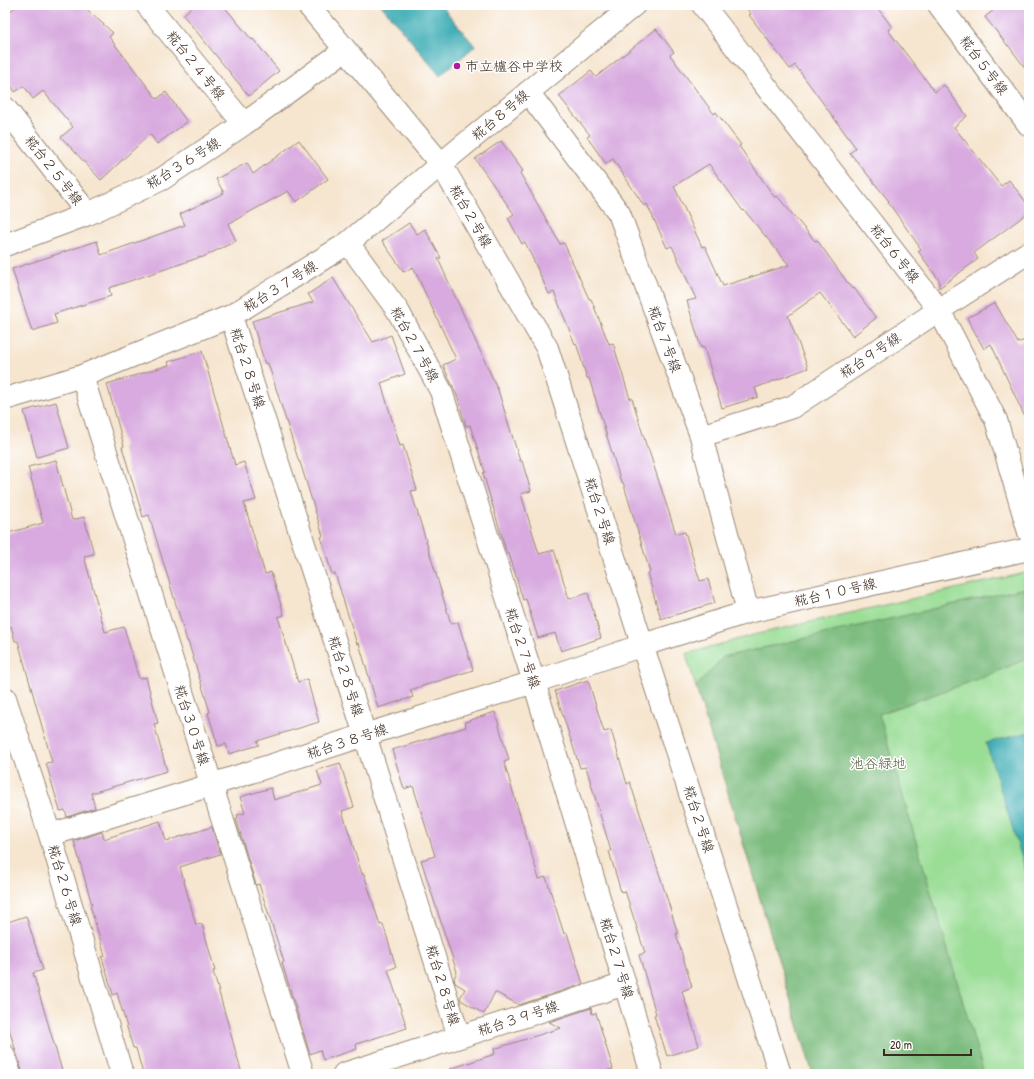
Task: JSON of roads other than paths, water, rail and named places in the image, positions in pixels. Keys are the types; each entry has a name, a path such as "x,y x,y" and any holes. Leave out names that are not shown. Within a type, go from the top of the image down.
{"street":[{"name":"糀台２４号線","path":"147,5 244,124"},
{"name":"糀台２号線","path":"308,5 441,164 548,348 780,1074"},
{"name":"糀台８号線","path":"441,164 634,5"},
{"name":"糀台６号線","path":"703,5 939,310 996,420 1029,532"},
{"name":"糀台５号線","path":"939,5 1029,125"},
{"name":"糀台３６号線","path":"5,245 88,214 162,179 244,124 345,50"},
{"name":"糀台７号線","path":"528,92 619,214 700,436 748,612"},
{"name":"糀台２５号線","path":"5,108 88,214"},
{"name":"糀台３７号線","path":"5,399 82,376 231,316 348,243 441,164"},
{"name":"糀台２７号線","path":"348,243 398,311 441,391 534,682 652,1074"},
{"name":"糀台９号線","path":"700,436 792,407 1029,252"},
{"name":"糀台２８号線","path":"231,316 365,735 459,1037"},
{"name":"糀台３０号線","path":"82,376 303,1074"},
{"name":"糀台１０号線","path":"643,645 748,612 1029,549"},
{"name":"糀台３８号線","path":"50,835 534,682 643,645"},
{"name":"糀台２６号線","path":"5,698 50,835 122,1074"},
{"name":"糀台３９号線","path":"344,1074 625,984"},
{"path":"5,1053 12,1074"}],"water":[{"path":"381,5 441,5 475,46 440,76"},
{"path":"1029,732 1029,881 986,743"}],"place":[{"name":"市立櫨谷中学校","path":"457,66"}],"park label":[{"name":"池谷緑地","path":"878,763"}]}
